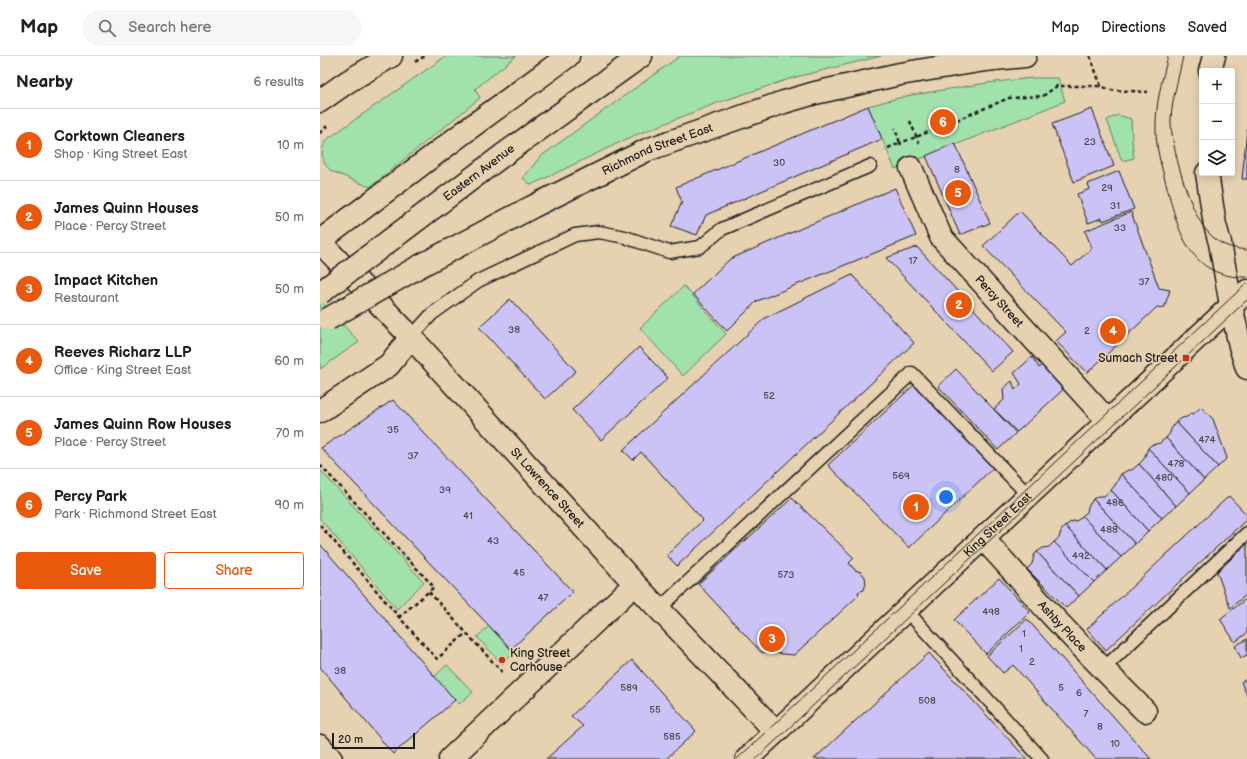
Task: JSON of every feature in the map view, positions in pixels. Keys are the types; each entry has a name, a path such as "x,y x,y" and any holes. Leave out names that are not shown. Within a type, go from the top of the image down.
{"main road":[{"path":"320,101 347,82 391,56"},
{"path":"320,241 568,56"},
{"name":"Eastern Avenue","path":"320,293 503,155 641,56"},
{"name":"Richmond Street East","path":"320,323 420,266 532,207 646,150 784,102 815,93 900,74 985,60 1024,56"},
{"path":"1211,68 1214,56"},
{"name":"Percy Street","path":"911,168 941,237 1108,421"},
{"path":"1207,176 1215,225 1223,258 1239,298 1240,346 1247,368"},
{"name":"St Lawrence Street","path":"320,241 411,337 635,584 776,732"},
{"name":"King Street East","path":"747,759 1239,298"},
{"path":"320,411 389,365 411,337"},
{"name":"Ashby Place","path":"983,539 1046,609 1145,711"},
{"path":"450,759 635,584"},
{"path":"320,746 331,759"}],"lane":[{"path":"411,337 432,314 478,281 575,235 599,232 625,237 669,252 700,247 722,229 870,166"},
{"path":"659,609 912,373 1028,495"},
{"path":"1103,669 1247,533"},
{"path":"906,610 1042,759"}],"path":[{"path":"419,60 422,56"},
{"path":"1090,56 1102,86"},
{"path":"888,148 921,136 1008,98 1043,96 1057,86 1102,86 1110,90 1148,92"},
{"path":"895,128 911,168"},
{"path":"320,465 434,587 399,618"},
{"path":"320,525 399,618 437,659 466,633"},
{"path":"428,592 502,672"}],"green space":[{"path":"446,56 516,56 475,89 480,98 370,187 331,171 325,164 322,156 326,140"},
{"path":"680,56 881,56 792,78 717,103 633,136 531,185 523,178 540,157"},
{"path":"1032,78 1058,78 1065,101 895,169 868,106 906,96 987,83"},
{"path":"1118,115 1131,119 1134,158 1122,161 1107,120"},
{"path":"684,286 726,334 683,376 640,328"},
{"path":"320,300 359,342 320,369"},
{"path":"320,470 424,582 397,609 320,519"},
{"path":"489,626 514,653 502,664 477,637"},
{"path":"447,665 473,692 459,704 434,677"}],"building":[{"path":"868,106 882,139 706,215 697,235 671,226 682,202 676,187"},
{"path":"1092,109 1114,166 1074,182 1052,124"},
{"path":"1247,129 1247,179 1242,179"},
{"path":"955,143 990,223 960,235 926,156"},
{"path":"1119,171 1134,209 1103,221 1102,218 1088,223 1077,194 1090,189 1088,184"},
{"path":"895,188 916,236 757,301 727,331 693,294 730,259"},
{"path":"1020,211 1072,266 1092,248 1085,231 1131,212 1159,288 1170,290 1164,308 1157,307 1087,373 1056,341 1066,332 983,246"},
{"path":"917,247 1013,352 992,371 886,258"},
{"path":"852,275 914,343 677,566 667,555 703,520 641,452 633,460 623,450 765,318"},
{"path":"510,299 576,371 545,399 479,327"},
{"path":"639,347 668,378 601,440 572,410"},
{"path":"1032,357 1039,368 1044,363 1067,386 1017,432 994,409 1004,400 1003,389 1012,381 1015,390 1021,384 1014,373"},
{"path":"956,369 1016,433 998,450 938,386"},
{"path":"916,383 996,465 909,548 828,465"},
{"path":"393,400 573,592 511,649 321,448"},
{"path":"1201,407 1213,419 1227,458 1218,467 1176,422 1187,417 1191,413 1193,414"},
{"path":"1176,422 1218,467 1204,480 1166,438"},
{"path":"1166,438 1204,480 1190,493 1148,448 1151,445 1160,443"},
{"path":"1148,448 1190,493 1176,506 1139,464 1144,459"},
{"path":"1139,464 1176,506 1162,518 1121,474 1128,470 1132,470"},
{"path":"1121,474 1162,518 1148,531 1111,490"},
{"path":"1111,490 1148,531 1135,544 1093,499 1098,496 1104,496"},
{"path":"1229,496 1247,515 1247,519 1106,650 1087,629"},
{"path":"792,498 854,558 849,563 855,570 861,572 865,577 866,583 864,590 858,592 859,595 794,655 761,652 698,584"},
{"path":"1093,499 1135,544 1121,557 1082,516 1087,512"},
{"path":"1082,516 1121,557 1107,570 1065,526 1078,520"},
{"path":"1065,526 1107,570 1094,582 1054,542 1059,538 1061,531"},
{"path":"1054,542 1094,582 1079,596 1037,552 1043,548 1049,547"},
{"path":"320,544 455,700 393,754 320,667"},
{"path":"1247,544 1247,594 1230,608 1217,572"},
{"path":"1037,552 1079,596 1066,608 1027,569 1032,564 1034,555"},
{"path":"999,578 1030,612 986,654 954,620"},
{"path":"1247,598 1247,633 1235,642 1220,619"},
{"path":"1027,619 1151,759 1096,759 1013,665 1003,673 987,656"},
{"path":"1247,639 1247,655 1241,658 1235,646"},
{"path":"929,653 1027,759 814,759"},
{"path":"632,660 696,731 666,759 546,759 583,726 571,716"},
{"path":"1247,679 1247,695 1241,682"}],"tram line":[{"path":"1168,56 1158,102 1156,138 1176,220 1190,249 1200,261 1212,270 1228,276 1247,277"},
{"path":"1183,56 1174,95 1171,119 1174,145 1182,178 1194,209 1211,236 1225,245 1247,250"},
{"path":"737,759 1247,283"},
{"path":"756,759 1247,300"}],"place":[{"name":"Percy Park","path":"943,122"},
{"name":"James Quinn Row Houses","path":"958,193"},
{"name":"James Quinn Houses","path":"959,305"},
{"name":"Reeves Richarz LLP","path":"1113,331"},
{"name":"Sumach Street","path":"1186,358"},
{"name":"Corktown Cleaners","path":"916,507"},
{"name":"Impact Kitchen","path":"772,639"},
{"name":"King Street Carhouse","path":"502,660"}]}
